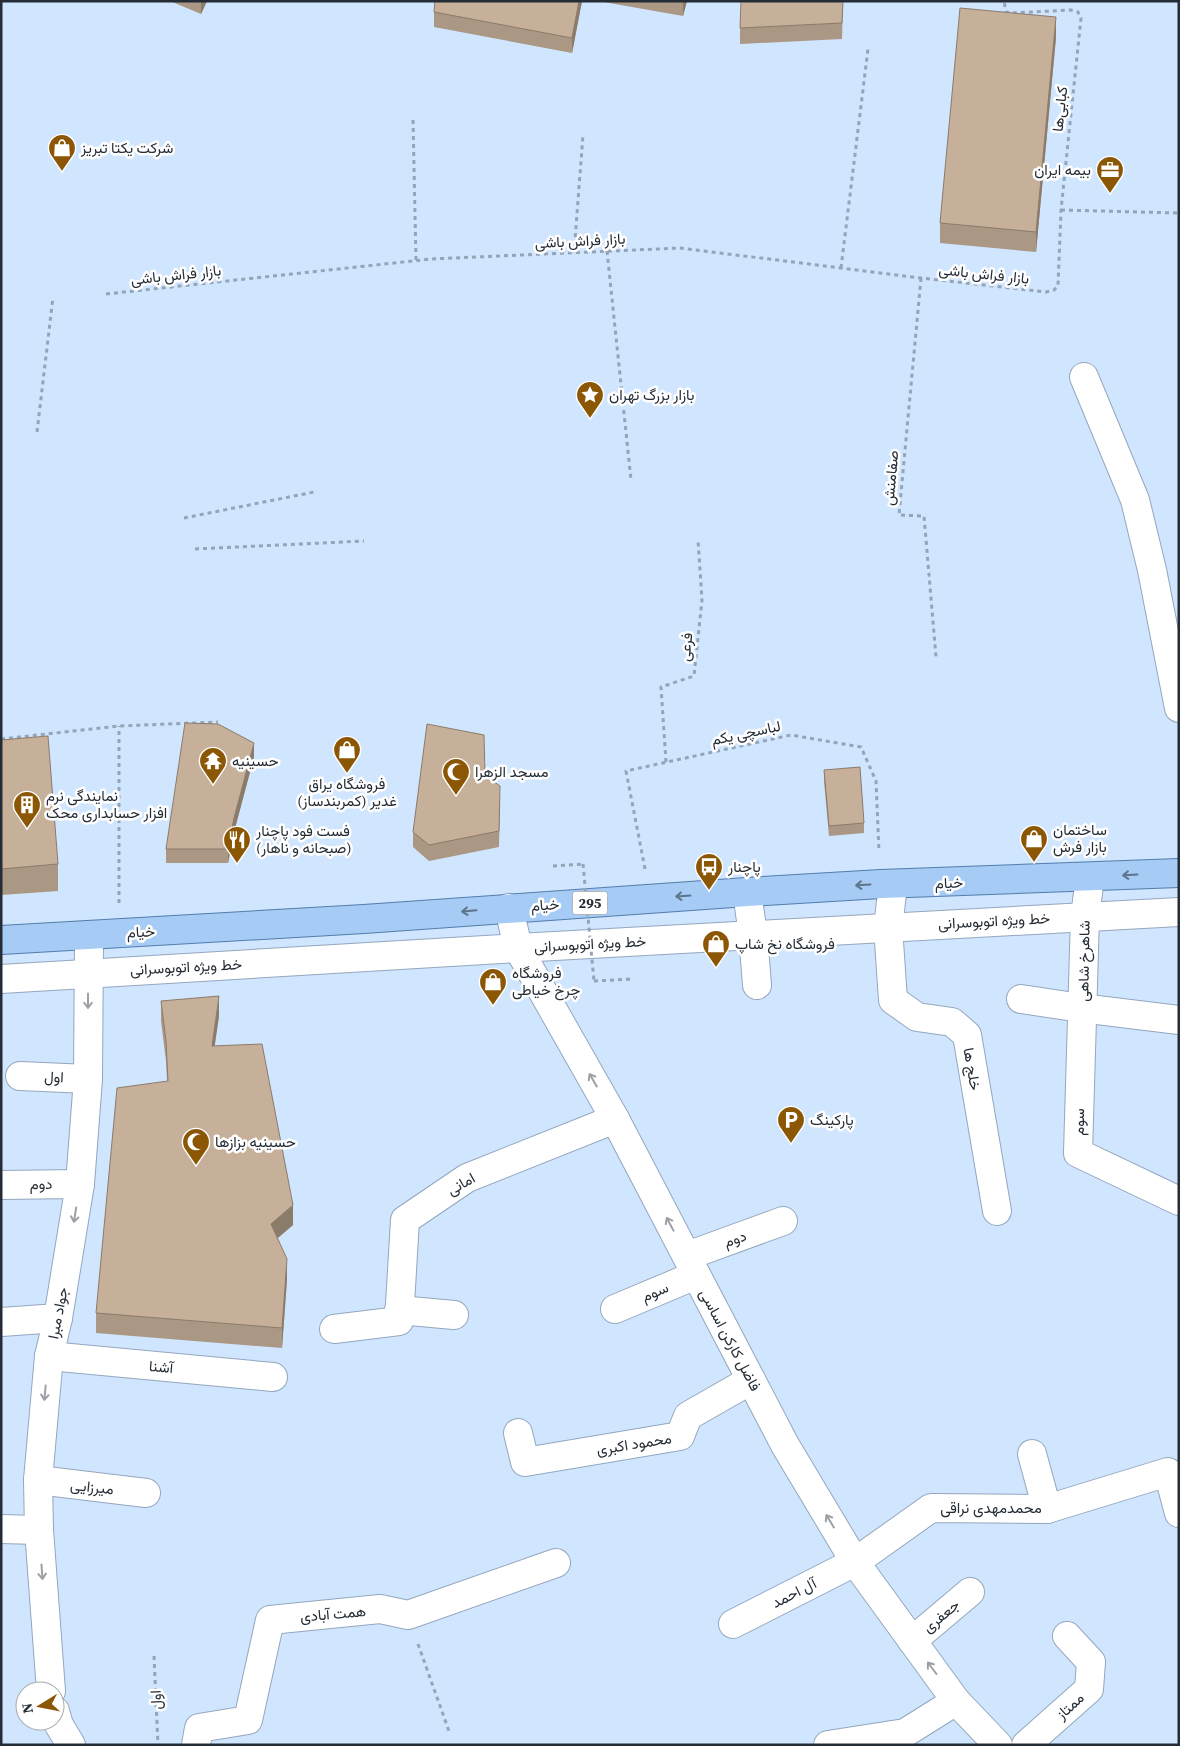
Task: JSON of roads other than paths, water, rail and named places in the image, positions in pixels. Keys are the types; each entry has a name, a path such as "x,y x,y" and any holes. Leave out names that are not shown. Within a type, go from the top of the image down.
{"main road":[{"name":"خیام","path":"1,940 364,919 747,892 1179,873"}],"street":[{"path":"1084,377 1135,500 1152,570 1179,708"},
{"name":"شاهرخ شاهی","path":"1090,877 1085,917 1081,1008 1179,1020"},
{"name":"خلج ها","path":"887,885 892,1000 917,1017 952,1022 967,1035 996,1211"},
{"path":"747,892 757,985"},
{"name":"فاضل کارکن اساسی","path":"509,908 518,948 615,1119 785,1445 855,1562 956,1701 998,1745"},
{"name":"خط ویژه اتوبوسرانی","path":"1,980 88,973 518,948 1179,912"},
{"name":"جواد مبرا","path":"50,1681 38,1480 49,1356 58,1318 80,1184 88,1079 89,935"},
{"path":"1021,999 1081,1008"},
{"name":"سوم","path":"1081,1008 1078,1153 1179,1201"},
{"name":"اول","path":"20,1076 88,1079"},
{"name":"امانی","path":"399,1316 405,1220 466,1178 615,1119"},
{"name":"دوم","path":"1,1185 80,1184"},
{"name":"دوم","path":"691,1265 784,1221"},
{"name":"سوم","path":"615,1309 691,1265"},
{"path":"334,1329 399,1316 454,1316"},
{"path":"1,1322 58,1318"},
{"name":"آشنا","path":"49,1356 273,1377"},
{"name":"محمود اکبری","path":"518,1433 525,1462 680,1436 688,1416 751,1380"},
{"path":"1032,1454 1047,1509"},
{"name":"محمدمهدی نراقی","path":"855,1562 931,1508 1047,1509 1168,1472 1179,1513"},
{"name":"میرزایی","path":"38,1480 146,1493"},
{"path":"1,1529 40,1530"},
{"name":"آل احمد","path":"733,1624 855,1562"},
{"name":"همت آبادی","path":"196,1745 199,1728 248,1720 270,1620 380,1609 408,1616 556,1563"},
{"name":"جعفری","path":"912,1641 970,1592"},
{"name":"ممتاز","path":"1026,1745 1090,1689 1091,1662 1068,1636"},
{"path":"828,1745 905,1733 956,1701"},
{"path":"63,1731 71,1745"}],"place":[{"name":"شرکت یکتا تبریز","path":"62,172"},
{"name":"بیمه ایران","path":"1110,194"},
{"name":"بازار بزرگ تهران","path":"590,419"},
{"name":"فروشگاه یراق غدیر (کمربندساز)","path":"347,774"},
{"name":"حسینیه","path":"213,785"},
{"name":"مسجد الزهرا","path":"456,796"},
{"name":"نمایندگی نرم افزار حسابداری محک","path":"27,829"},
{"name":"ساختمان بازار فرش","path":"1034,863"},
{"name":"فست فود پاچنار (صبحانه و ناهار)","path":"237,864"},
{"name":"پاچنار","path":"709,891"},
{"name":"فروشگاه نخ شاپ","path":"716,968"},
{"name":"فروشگاه چرخ خیاطی","path":"493,1006"},
{"name":"پارکینگ","path":"791,1144"},
{"name":"حسینیه بزازها","path":"196,1166"}]}
